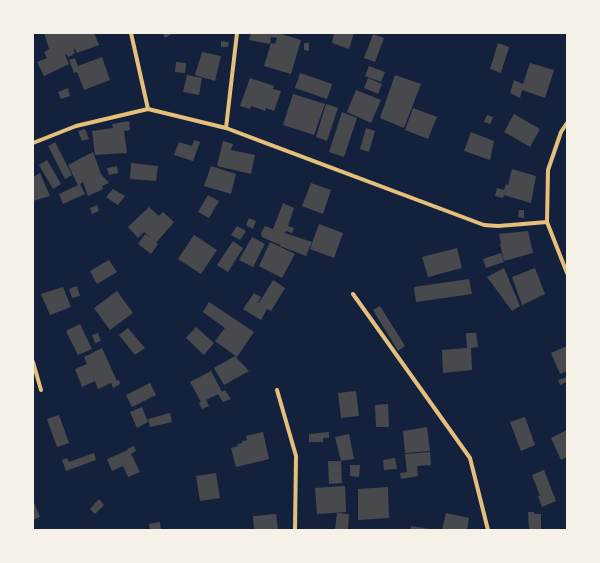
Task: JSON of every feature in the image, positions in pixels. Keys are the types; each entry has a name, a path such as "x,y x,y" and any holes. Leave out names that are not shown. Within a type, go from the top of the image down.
{"street":[{"path":"130,33 148,109"},
{"path":"226,128 236,33"},
{"path":"33,143 76,126 148,109 226,128 484,225 498,226 547,222"},
{"path":"567,123 561,132 548,170 547,222 567,273"},
{"path":"353,294 470,458 488,530"},
{"path":"33,362 41,390"},
{"path":"277,390 296,456 294,530"}],"building":[{"path":"44,33 94,33 99,45 77,53 75,49 73,50 75,53 72,54 73,55 68,57 66,54 65,55 69,64 44,76 37,62 47,58 44,52 49,49"},
{"path":"163,33 173,33 165,38"},
{"path":"251,33 278,33 301,40 291,74 264,66 271,43 275,44 277,38 271,37 270,44 249,40"},
{"path":"334,33 354,33 349,49 332,43"},
{"path":"373,34 384,38 375,62 364,58"},
{"path":"221,41 229,42 228,47 221,47"},
{"path":"304,43 309,43 309,51 304,50"},
{"path":"498,43 509,47 501,73 490,69"},
{"path":"202,52 221,56 215,81 195,75"},
{"path":"102,57 110,80 84,90 77,72 74,73 69,60 75,58 78,66"},
{"path":"176,62 186,63 185,73 175,72"},
{"path":"530,63 554,70 545,98 522,90 520,98 510,93 514,80 523,84"},
{"path":"369,66 385,72 381,82 365,76"},
{"path":"300,73 332,84 327,99 295,88"},
{"path":"187,75 202,78 199,95 183,92"},
{"path":"395,75 421,84 404,128 380,118"},
{"path":"250,78 274,86 273,89 281,91 274,111 266,108 265,111 251,106 250,109 240,106"},
{"path":"368,78 382,84 378,94 364,88"},
{"path":"68,88 70,96 61,99 58,92"},
{"path":"356,90 381,100 371,123 347,112"},
{"path":"293,94 325,104 314,135 283,125"},
{"path":"326,104 338,108 327,141 316,137"},
{"path":"413,108 437,117 428,139 405,130"},
{"path":"342,112 357,118 344,157 329,152"},
{"path":"514,114 540,129 530,147 504,132"},
{"path":"487,115 493,117 490,124 484,122"},
{"path":"129,121 130,130 124,131 127,153 95,155 92,131 113,128 112,124"},
{"path":"366,128 375,131 369,152 360,149"},
{"path":"85,129 89,139 82,141 78,131"},
{"path":"471,132 494,141 490,160 464,151"},
{"path":"194,140 200,142 193,161 174,155 179,142 192,146"},
{"path":"223,141 233,144 231,150 255,155 251,174 217,166"},
{"path":"55,142 72,175 65,179 48,146"},
{"path":"93,152 101,174 109,183 102,186 103,189 88,196 83,182 80,184 85,194 63,204 59,194 78,185 68,165"},
{"path":"47,160 61,184 53,189 39,165"},
{"path":"131,163 158,166 156,181 130,179"},
{"path":"117,166 118,173 109,175 107,168"},
{"path":"211,166 236,174 231,194 204,186"},
{"path":"512,169 536,176 531,203 504,195 503,198 495,196 497,188 504,190 506,184 508,185"},
{"path":"40,173 50,196 33,201 33,177"},
{"path":"311,183 331,190 323,214 302,206"},
{"path":"113,189 125,196 118,205 106,197"},
{"path":"208,195 219,201 209,218 198,212"},
{"path":"283,203 294,208 288,226 294,228 292,233 286,231 285,233 312,242 306,256 262,237 261,233 265,226 273,229"},
{"path":"97,205 99,211 92,214 90,208"},
{"path":"149,207 159,216 163,212 174,222 156,243 158,244 151,254 138,244 145,234 151,238 144,232 138,238 128,227"},
{"path":"519,210 524,210 524,218 518,217"},
{"path":"249,218 256,221 253,229 246,225"},
{"path":"319,224 343,233 334,258 310,249"},
{"path":"237,226 246,231 240,240 231,235"},
{"path":"528,231 533,253 504,261 499,234"},
{"path":"194,235 217,250 201,274 178,259"},
{"path":"252,237 265,244 253,267 239,260"},
{"path":"233,241 243,248 228,272 217,265"},
{"path":"270,242 295,254 282,278 259,266"},
{"path":"457,248 462,268 428,277 422,257"},
{"path":"501,253 504,262 486,268 483,259"},
{"path":"109,260 117,272 97,284 90,271"},
{"path":"504,268 520,306 512,311 487,277"},
{"path":"535,268 545,294 522,305 512,277"},
{"path":"469,279 472,294 416,302 414,287"},
{"path":"273,280 285,288 271,311 267,309 261,320 243,309 254,293 261,297 259,303"},
{"path":"77,286 80,296 72,298 69,289"},
{"path":"63,287 71,307 50,315 41,294"},
{"path":"117,291 133,313 110,330 94,308"},
{"path":"209,302 254,332 237,357 215,341 225,328 203,312"},
{"path":"380,306 405,346 398,351 373,310"},
{"path":"80,324 92,349 78,355 66,331"},
{"path":"196,327 214,343 204,355 186,338"},
{"path":"128,328 145,348 135,355 119,335"},
{"path":"98,333 101,341 95,343 92,335"},
{"path":"466,333 476,333 478,347 471,348 472,370 443,373 442,350 467,348"},
{"path":"567,346 567,371 560,374 551,353"},
{"path":"102,348 117,381 119,380 120,384 113,388 111,383 98,389 95,381 82,387 75,369 87,364 84,357"},
{"path":"235,356 249,371 224,385 214,368"},
{"path":"211,371 222,392 225,390 231,399 223,402 218,394 206,400 209,406 202,409 199,403 201,402 190,382"},
{"path":"567,377 567,382 560,385 558,380"},
{"path":"150,383 156,395 132,407 126,395"},
{"path":"356,391 359,416 341,418 338,393"},
{"path":"388,404 389,427 376,427 375,405"},
{"path":"142,407 148,422 137,428 130,412"},
{"path":"170,413 172,422 150,427 148,419"},
{"path":"59,415 69,443 57,447 47,419"},
{"path":"525,417 535,445 521,451 510,422"},
{"path":"427,427 430,451 405,453 403,431"},
{"path":"567,430 567,457 561,460 551,438"},
{"path":"263,432 269,459 236,467 231,448 238,446 237,444 242,443 242,441 247,440 246,436"},
{"path":"329,432 329,438 323,438 323,442 309,442 309,434"},
{"path":"349,434 354,459 341,461 335,437"},
{"path":"134,446 136,451 131,454 140,472 128,477 123,466 112,471 107,459"},
{"path":"430,452 431,465 417,466 418,476 401,479 400,473 407,472 405,454"},
{"path":"94,453 96,460 66,471 62,460 67,458 69,462"},
{"path":"395,458 397,469 384,470 383,460"},
{"path":"328,461 341,461 342,483 329,484"},
{"path":"350,465 360,465 359,477 350,476"},
{"path":"544,470 556,501 542,507 538,496 540,496 532,475"},
{"path":"216,473 220,498 200,501 196,476"},
{"path":"345,486 346,512 317,514 315,488"},
{"path":"388,487 389,518 358,520 358,489"},
{"path":"99,499 104,505 95,514 90,509"},
{"path":"33,500 40,517 33,520"},
{"path":"528,512 541,514 541,530 529,530"},
{"path":"337,513 349,514 348,530 335,530"},
{"path":"446,513 469,518 467,530 442,530"},
{"path":"276,514 278,530 254,530 253,516"},
{"path":"160,522 161,530 150,530 149,524"},
{"path":"411,526 430,529 430,530 410,530"}]}
